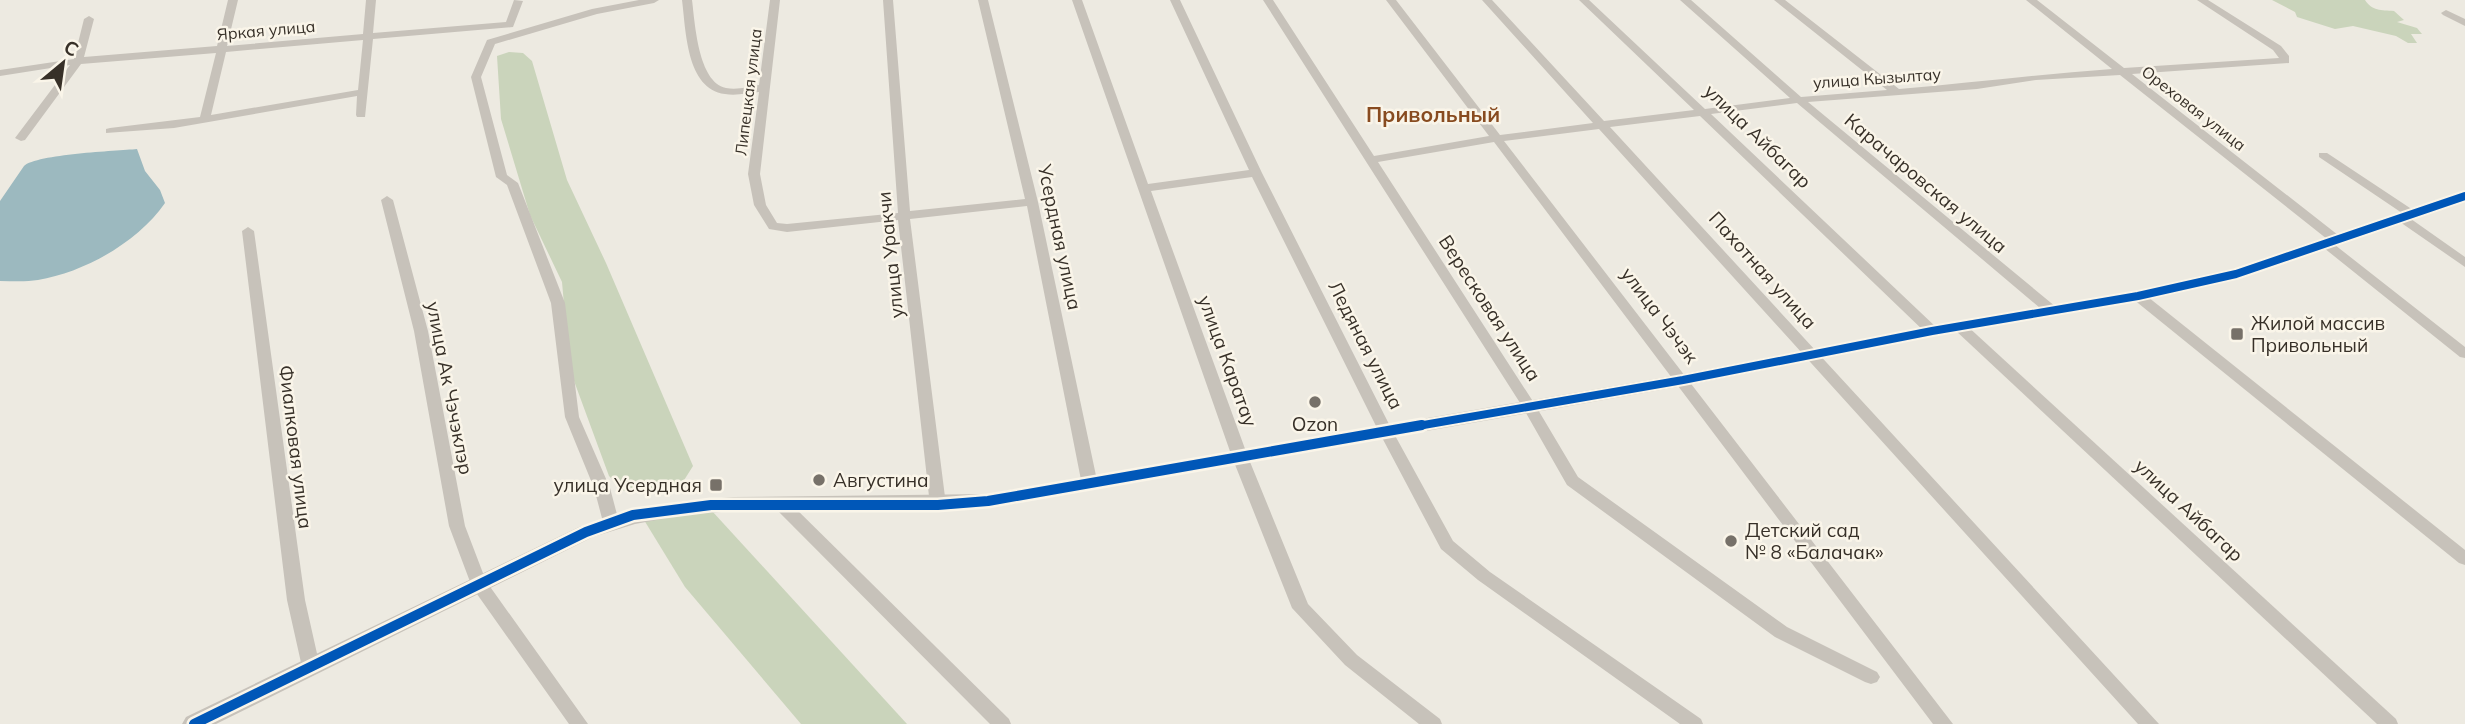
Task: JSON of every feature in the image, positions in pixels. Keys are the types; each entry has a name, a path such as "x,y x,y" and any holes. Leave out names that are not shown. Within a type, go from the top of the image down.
{"street":[{"path":"205,119 233,0"},
{"path":"361,115 371,0"},
{"path":"611,522 602,488 572,417 558,303 512,183 502,177 476,77 491,42 595,11 654,0"},
{"path":"687,0 695,53 707,82 723,91 762,89"},
{"name":"Липецкая улица","path":"775,0 762,89 754,174 760,205 773,226 787,228 904,217"},
{"name":"улица Уракчи","path":"888,0 904,217 938,505"},
{"name":"Усердная улица","path":"983,0 1032,202 1090,485"},
{"name":"улица Каратау","path":"1077,0 1240,457 1301,608 1351,660 1433,724"},
{"name":"Ледяная улица","path":"1175,0 1256,173 1385,430 1447,545 1484,576 1694,724"},
{"name":"Вересковая улица","path":"1268,0 1529,406 1572,481 1781,632 1871,677"},
{"name":"улица Чэчэк","path":"1391,0 1944,724"},
{"name":"Пахотная улица","path":"1487,0 2150,724"},
{"name":"улица Айбагар","path":"1584,0 1932,331"},
{"name":"Карачаровская улица","path":"1685,0 1799,100 2051,310"},
{"path":"1779,0 1895,91"},
{"name":"Ореховая улица","path":"2031,0 2332,242 2465,354"},
{"name":"улица Кызылтау","path":"1369,160 1499,138 1799,100 1895,91 1917,92 2036,77 2285,61 2277,48 2202,0"},
{"name":"Яркая улица","path":"0,73 78,61 510,25 517,1"},
{"path":"2446,13 2465,23"},
{"path":"21,138 78,61 89,19"},
{"path":"110,131 205,119 363,92"},
{"path":"2323,155 2407,216 2465,263"},
{"path":"1144,188 1256,173"},
{"path":"194,724 478,583 611,522 668,509 711,505 938,505 988,501 1090,485 1385,430 1683,380 1932,331 2147,294 2236,274 2465,196"},
{"name":"улица Ак Чэчэклэр","path":"387,200 421,331 457,526 478,583 579,724"},
{"path":"904,217 1032,202"},
{"name":"Фиалковая улица","path":"248,231 296,600 311,667"},
{"path":"2147,294 2465,559"},
{"name":"улица Айбагар","path":"1960,327 2389,724"},
{"path":"780,503 1002,724"}],"green space":[{"path":"2272,0 2365,0 2374,8 2394,11 2404,20 2397,22 2417,28 2422,34 2411,34 2417,43 2408,43 2396,36 2353,26 2335,29 2297,17 2295,12"},
{"path":"509,52 523,53 532,61 567,180 606,263 693,466 681,485 624,491 609,476 570,370 562,282 530,215 501,119 497,56"},
{"path":"712,511 907,724 801,724 685,587 644,520"}],"water":[{"path":"137,149 145,171 160,190 165,203 154,217 109,253 74,270 38,280 0,281 0,201 24,166 60,156"}],"cycle path":[{"path":"194,724 586,532 633,515 711,505 938,505 988,501 1683,380 1932,331 2138,296 2236,274 2465,196"}],"place":[{"name":"Жилой массив Привольный","path":"2237,334"},
{"name":"Ozon","path":"1315,402"},
{"name":"Августина","path":"819,480"},
{"name":"улица Усердная","path":"716,485"},
{"name":"Детский сад № 8 «Балачак»","path":"1731,541"}],"district":[{"name":"Привольный","path":"1433,115"}]}
